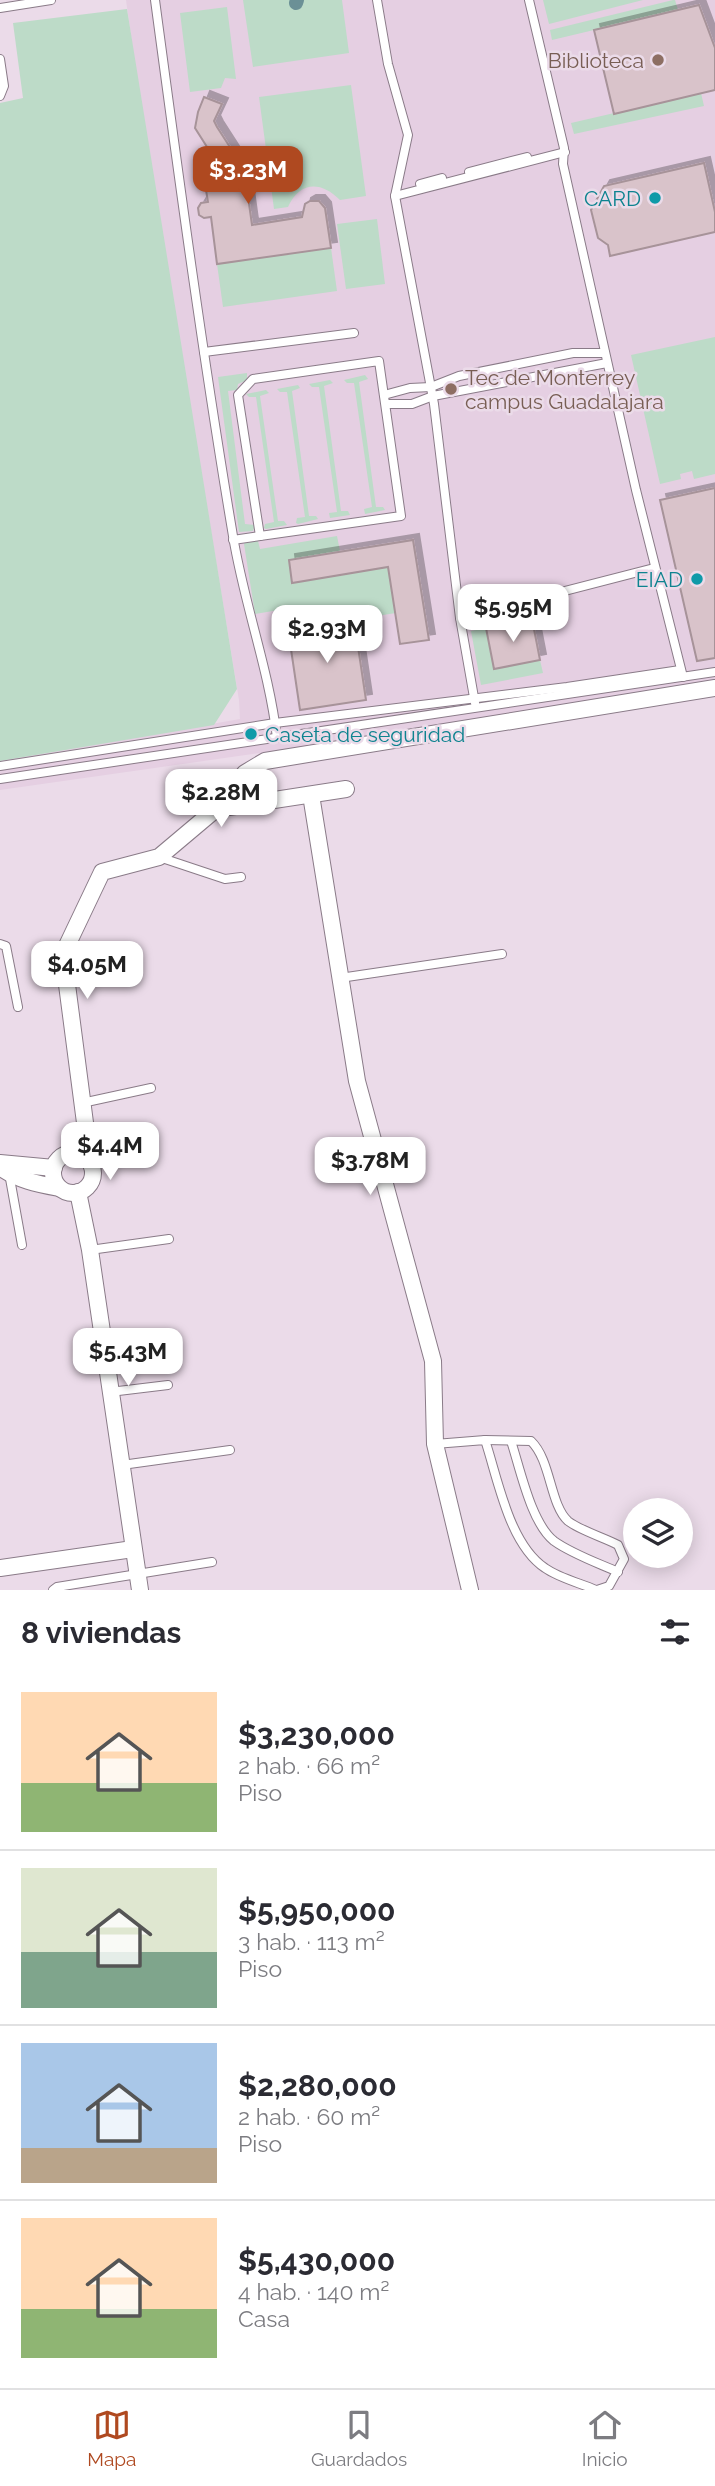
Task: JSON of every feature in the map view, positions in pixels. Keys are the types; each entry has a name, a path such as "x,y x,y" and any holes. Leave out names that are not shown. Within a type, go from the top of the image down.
{"street":[{"path":"5,1167 36,1183 68,1193 87,1187 93,1168 81,1103 63,954 102,872 159,857 216,809 245,773 265,761 715,688"},
{"path":"216,809 346,789"},
{"path":"311,795 357,1081 433,1361 435,1444 470,1590"},
{"path":"59,1188 54,1179 54,1168 85,1130"},
{"path":"68,1154 78,1154 90,1161"},
{"path":"5,1167 54,1168"},
{"path":"78,1192 90,1250 139,1583"},
{"path":"0,1568 133,1549"}],"lane":[{"path":"0,8 51,0"},
{"path":"155,0 233,540 277,738"},
{"path":"377,0 387,62 408,135 395,196 432,391 460,618 475,709"},
{"path":"529,0 565,150 563,164 607,363 681,673"},
{"path":"0,59 4,86 0,96"},
{"path":"395,196 565,150"},
{"path":"420,184 565,150"},
{"path":"204,352 354,334"},
{"path":"385,400 412,404 459,376 573,353 605,353"},
{"path":"233,540 401,516 379,361 253,379 238,395 260,536"},
{"path":"385,400 410,388 432,391 607,363"},
{"path":"460,618 654,568"},
{"path":"0,766 275,723 681,673 715,672"},
{"path":"0,779 475,709 681,673"},
{"path":"159,857 225,879 241,877"},
{"path":"0,944 6,946 18,1007"},
{"path":"63,954 123,947"},
{"path":"340,978 502,954"},
{"path":"81,1103 151,1088"},
{"path":"5,1167 22,1245"},
{"path":"90,1250 169,1239"},
{"path":"110,1392 168,1385"},
{"path":"435,1444 485,1440 531,1441 537,1446 568,1521 618,1545 624,1559 609,1586 596,1590 545,1569 525,1549 510,1518 485,1440"},
{"path":"511,1441 534,1510 545,1532 555,1542 618,1572"},
{"path":"121,1466 230,1451"},
{"path":"53,1590 57,1587 139,1583 212,1562"}],"shaded area":[{"name":"Tec de Monterrey campus Guadalajara","path":"126,0 715,0 715,681 260,753 0,790 0,761 240,719"}],"green space":[{"path":"243,0 342,0 349,53 253,67"},
{"path":"543,0 643,0 549,24"},
{"path":"675,0 678,10 552,40 550,30"},
{"path":"227,7 236,79 225,78 221,88 190,92 180,13"},
{"path":"127,9 237,689 214,725 0,761 0,103 23,98 13,23"},
{"path":"351,85 366,196 340,200 326,189 311,187 299,192 288,207 274,209 259,97"},
{"path":"701,93 704,106 574,134 571,123"},
{"path":"377,219 385,284 346,289 337,224"},
{"path":"331,248 337,291 223,307 217,264"},
{"path":"715,337 715,474 694,479 692,471 680,474 681,479 660,484 631,355"},
{"path":"247,373 247,380 238,384 237,390 228,391 245,524 255,525 253,531 239,532 218,377"},
{"path":"365,375 368,379 359,382 376,507 383,507 385,510 365,514 364,509 372,507 354,383 344,380"},
{"path":"330,380 333,383 324,386 341,511 348,511 350,515 330,518 329,513 337,512 319,387 309,384"},
{"path":"298,385 300,388 292,391 309,516 316,516 318,519 298,524 297,518 305,517 287,392 277,389"},
{"path":"266,390 269,393 260,396 278,521 284,521 287,525 266,529 265,524 274,522 256,397 246,394"},
{"path":"337,536 340,551 289,560 292,582 388,567 396,613 293,629 291,608 255,614 244,544 247,540 258,541 260,549"},
{"path":"486,628 494,669 540,660 543,673 481,685 471,631"}],"building":[{"name":"Biblioteca","path":"699,5 715,48 715,90 614,114 594,30"},
{"path":"204,97 222,104 214,121 235,155 242,154 252,225 302,217 305,204 319,201 325,208 331,248 217,264 211,217 204,218 199,215 198,208 201,203 208,202 201,160 214,158 195,128"},
{"name":"CARD","path":"704,163 715,212 715,232 610,256 608,245 598,238 591,210 604,186"},
{"name":"EIAD","path":"715,488 715,658 697,661 660,500"},
{"path":"413,540 429,640 400,644 388,567 292,583 289,560"},
{"path":"532,619 540,660 494,669 486,628"},
{"path":"354,620 366,700 300,710 288,629"}],"place":[{"name":"Biblioteca","path":"658,60"},
{"name":"CARD","path":"655,198"},
{"name":"Tec de Monterrey campus Guadalajara","path":"451,389"},
{"name":"EIAD","path":"697,579"},
{"name":"Caseta de seguridad","path":"251,734"}]}
